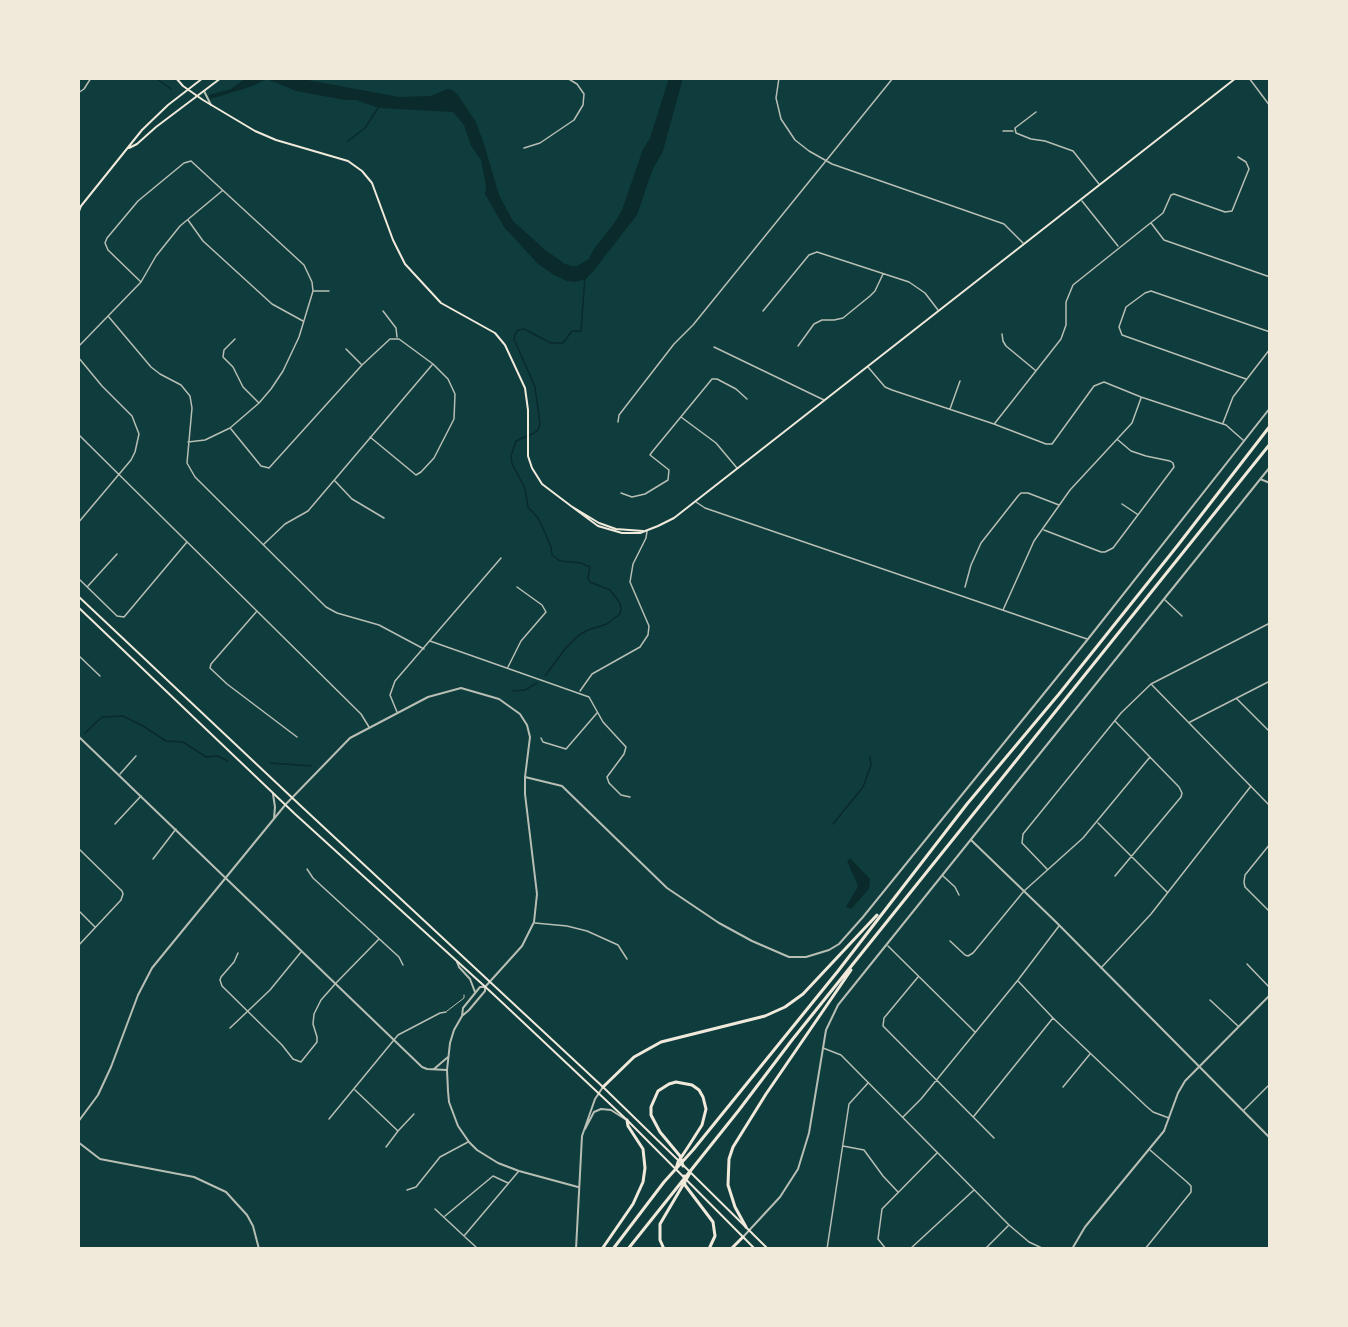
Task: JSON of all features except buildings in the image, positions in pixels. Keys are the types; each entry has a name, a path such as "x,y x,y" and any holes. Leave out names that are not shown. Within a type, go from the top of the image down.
{"highway":[{"path":"614,1249 664,1182 693,1150 842,965 967,804 1066,685 1270,426"},
{"path":"628,1249 676,1192 792,1040 1270,444"},
{"path":"603,1086 634,1057 661,1042 765,1016 785,1007 803,994 887,906"},
{"path":"748,1229 735,1207 728,1185 729,1159 733,1147 765,1094 850,974 853,966"},
{"path":"675,1170 688,1147 702,1125 706,1103 699,1090 692,1085 676,1082 658,1091 651,1107 651,1115 660,1132 680,1156 684,1167"},
{"path":"602,1249 633,1204 643,1182 645,1168 643,1149 628,1126 627,1120"},
{"path":"682,1174 685,1185 713,1222 715,1236 709,1249"},
{"path":"664,1249 660,1240 660,1224 676,1192"},
{"path":"731,1249 743,1237"}],"main road":[{"path":"176,78 197,96 266,136 351,162 363,171 372,183 398,252 405,264 441,303 495,333 505,345 525,388 528,410 527,440 532,468 542,484 571,506 608,526 622,530 645,530 674,518 696,502 1236,78"},
{"path":"183,78 193,78"},
{"path":"78,214 80,207 129,148 132,141 152,120 203,78"},
{"path":"129,148 221,78"},
{"path":"78,596 291,798 603,1086 768,1249"},
{"path":"78,607 272,791 627,1120 756,1249"}],"street":[{"path":"78,93 84,89 91,78"},
{"path":"524,148 540,143 574,120 583,105 584,94 577,84 567,78"},
{"path":"779,78 776,98 781,119 795,140 825,161 1004,224 1024,244"},
{"path":"618,422 618,415 674,344 693,326 893,78"},
{"path":"1249,78 1270,106"},
{"path":"204,90 211,105"},
{"path":"1014,131 1017,125 1036,112"},
{"path":"1003,131 1014,131 1031,140 1045,141 1073,151 1100,185"},
{"path":"994,424 1061,339 1066,325 1066,302 1073,285 1163,213 1171,195 1174,194 1225,212 1232,211 1249,169 1246,162 1238,157"},
{"path":"141,282 108,250 105,243 107,238 138,201 184,163 191,161 304,265 309,273 313,291 304,322 283,372 259,403 230,429 206,440 188,442"},
{"path":"78,347 141,282 160,251 180,226 223,190"},
{"path":"1081,200 1119,247"},
{"path":"188,220 203,241 272,304 304,322"},
{"path":"1151,222 1164,240 1270,277"},
{"path":"763,311 813,253 822,252 909,282 931,299 939,311"},
{"path":"798,346 818,322 843,318 870,296 883,274"},
{"path":"313,291 328,291"},
{"path":"1246,379 1122,335 1119,327 1126,307 1151,291 1270,332"},
{"path":"383,311 396,328 397,338"},
{"path":"108,316 151,367 181,385 189,393 192,408 187,463 195,477 326,607 338,613 379,625 424,649"},
{"path":"1002,334 1006,346 1036,371"},
{"path":"230,429 261,466 269,468 362,365 390,339 397,338 433,364 448,379 455,394 455,411 451,427 434,458 422,472 416,475 370,437"},
{"path":"235,339 224,350 223,357 233,368 243,387 259,403"},
{"path":"714,347 824,400"},
{"path":"345,349 362,365"},
{"path":"1223,424 1233,397 1270,349"},
{"path":"78,357 135,422 138,442 135,452 119,474 78,523"},
{"path":"263,544 285,524 308,511 433,364"},
{"path":"868,367 885,387 994,424 1038,442 1052,444 1098,383 1104,382 1141,397 1223,424 1243,441"},
{"path":"621,493 632,496 645,494 668,480 669,470 651,455 712,379 717,379 736,389 747,399"},
{"path":"950,409 960,381"},
{"path":"1003,611 1034,541 1070,490 1132,423 1141,397"},
{"path":"525,777 562,786 667,888 719,923 781,955 796,957 818,955 839,944 849,934 1088,639 1270,408"},
{"path":"680,417 716,443 737,469"},
{"path":"78,434 361,714 369,727"},
{"path":"1043,530 1095,550 1105,552 1113,548 1173,470 1173,463 1138,454 1125,447 1117,439"},
{"path":"743,1237 780,1197 792,1181 804,1156 826,1029 833,1012 1270,467"},
{"path":"1260,479 1270,483"},
{"path":"335,481 351,499 384,518"},
{"path":"965,587 971,565 981,543 1021,493 1028,493 1059,505"},
{"path":"696,502 705,508 1088,639"},
{"path":"1122,504 1138,514"},
{"path":"580,693 592,674 640,647 648,635 649,626 630,582 633,564 646,538 645,530"},
{"path":"78,578 117,616 124,616 188,541"},
{"path":"87,587 117,554"},
{"path":"397,712 390,695 392,687 501,558"},
{"path":"508,668 521,641 546,612 542,606 517,587"},
{"path":"1164,600 1182,616"},
{"path":"257,611 210,668 227,684 297,737"},
{"path":"1047,870 1022,843 1023,834 1114,720 1151,684 1270,623"},
{"path":"430,641 580,693 593,701 597,712 608,728 626,747 624,754 608,774 609,783 621,795 630,797"},
{"path":"78,656 100,676"},
{"path":"1189,722 1270,681"},
{"path":"1151,684 1270,806"},
{"path":"78,1122 98,1095 144,981 162,955 291,798 342,745 369,727 428,697 461,688 500,699 520,714 527,725 530,737 525,794 537,894 534,922 522,946 485,987 485,991 462,1016 454,1030 447,1070 448,1091 458,1126 469,1142 485,1155 519,1171 578,1186"},
{"path":"1236,698 1270,732"},
{"path":"541,738 543,742 566,749 597,712"},
{"path":"1114,720 1179,787 1181,797 1115,876"},
{"path":"78,736 422,1067 431,1070 447,1070"},
{"path":"119,775 136,756"},
{"path":"950,941 964,955 970,955 1024,891 1097,823 1150,757"},
{"path":"1101,968 1151,914 1251,786"},
{"path":"272,791 275,807 274,818"},
{"path":"115,824 141,796"},
{"path":"1097,823 1168,892"},
{"path":"153,859 176,829"},
{"path":"971,840 1059,925 1270,1138"},
{"path":"1270,844 1244,879 1245,887 1270,912"},
{"path":"78,848 123,894 121,900 78,946"},
{"path":"307,869 313,878 399,957 404,965"},
{"path":"943,876 955,887 959,895"},
{"path":"78,910 96,927"},
{"path":"534,922 587,931 618,945 627,959"},
{"path":"902,1118 921,1099 1018,981 1059,925"},
{"path":"237,954 234,962 223,973 220,980 222,986 282,1045 293,1059 301,1062 317,1042 313,1024 317,1007 336,983 379,939"},
{"path":"887,945 975,1032"},
{"path":"230,1028 270,990 302,951"},
{"path":"457,962 470,979 475,993"},
{"path":"1247,964 1270,988"},
{"path":"918,977 884,1018 883,1026 994,1138"},
{"path":"1018,981 1053,1018 1153,1112 1170,1118"},
{"path":"462,1016 463,1008 480,987 485,987"},
{"path":"1072,1249 1085,1227 1164,1131 1180,1087 1270,995"},
{"path":"1210,999 1238,1027"},
{"path":"329,1119 398,1035 429,1018 446,1012"},
{"path":"973,1117 1053,1018"},
{"path":"823,1048 841,1054 1009,1225 1029,1242 1044,1249"},
{"path":"1063,1087 1090,1053"},
{"path":"431,1070 443,1063 449,1056"},
{"path":"827,1249 849,1104 868,1083"},
{"path":"1243,1111 1270,1084"},
{"path":"576,1249 583,1131 603,1086"},
{"path":"355,1089 398,1131"},
{"path":"583,1131 594,1112 601,1109 611,1110 627,1120"},
{"path":"386,1148 414,1114"},
{"path":"78,1142 100,1159 194,1177 226,1192 247,1215 253,1226 259,1249"},
{"path":"407,1190 416,1187 440,1157 469,1142"},
{"path":"843,1146 864,1150 898,1192"},
{"path":"1145,1249 1191,1192 1191,1186 1150,1150"},
{"path":"886,1249 878,1239 881,1212 884,1206 938,1152"},
{"path":"464,1236 519,1171"},
{"path":"445,1217 493,1176 509,1183"},
{"path":"910,1249 975,1190"},
{"path":"435,1209 476,1247"},
{"path":"985,1249 1009,1225"}],"lane":[{"path":"446,1012 464,998 464,995"}],"water":[{"path":"246,78 297,78 399,97 430,96 448,89 452,90 476,122 499,195 513,221 544,249 565,264 577,266 589,259 622,210 643,149 650,138 669,78 683,78 663,151 652,171 637,215 586,279 575,282 554,275 538,264 504,227 485,194 486,186 481,160 471,146 464,125 453,112 379,108 356,100 296,91 267,79 250,87 210,99 209,95 231,89"},
{"path":"850,858 870,879 869,889 851,909 846,907 858,886 847,861"}],"waterway":[{"path":"156,78 171,89"},
{"path":"347,142 365,128 378,108"},
{"path":"545,676 565,649 579,635 607,624 620,614 621,609 620,603 610,590 590,582 588,578 590,567 581,563 560,561 552,555 543,528 528,507 525,488 512,464 511,456 516,441 534,433 540,424 535,387 514,339 515,334 518,330 524,329 551,343 563,343 572,331 581,331 585,277"},
{"path":"513,691 525,690 537,683"},
{"path":"84,734 102,717 123,716 166,741 183,742 206,757 218,756 228,761"},
{"path":"833,824 863,787 871,765 870,756"},
{"path":"270,763 311,766"}]}
